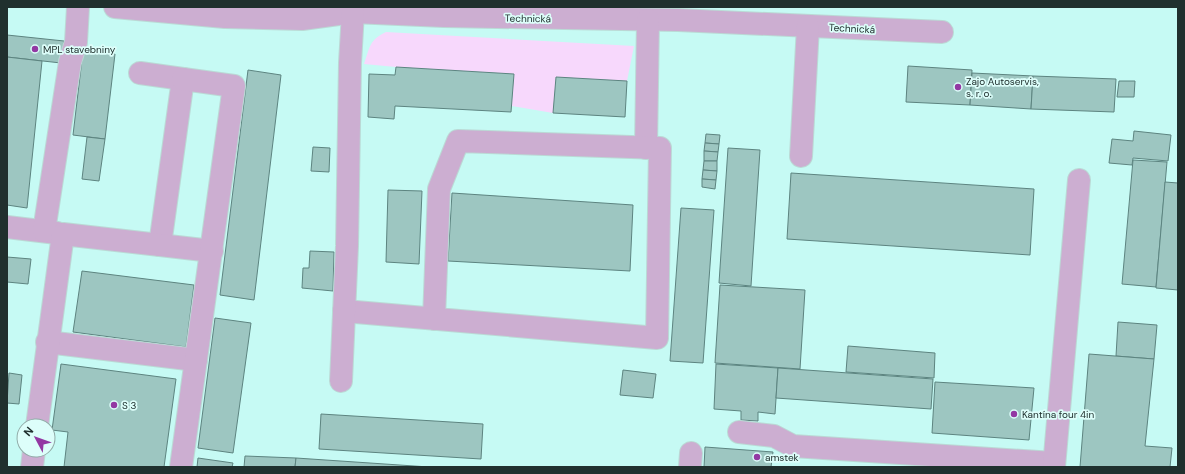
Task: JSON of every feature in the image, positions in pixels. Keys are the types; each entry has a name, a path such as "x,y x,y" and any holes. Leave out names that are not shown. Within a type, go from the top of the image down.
{"street":[{"path":"38,418 48,335 53,233 70,62 76,42 78,7"},
{"name":"Technická","path":"115,7 225,12 302,19 353,12 444,12 678,20 942,32"},
{"path":"341,381 347,246 350,63 353,12"},
{"path":"646,148 648,20"},
{"path":"801,156 808,26"},
{"path":"140,72 234,86 181,467"},
{"path":"160,245 183,79"},
{"path":"344,311 434,319 657,338 660,148 458,140 439,189 434,319"},
{"path":"739,432 774,436 794,446 1054,465 1079,180"},
{"path":"7,227 212,251"},
{"path":"48,335 196,360"}],"shaded area":[{"path":"7,7 1178,7 1178,467 7,467"},
{"path":"386,32 634,46 627,81 556,77 553,113 512,106 513,74 364,64 373,41"}],"building":[{"name":"MPL stavebniny","path":"7,35 64,41 61,63 7,57"},
{"path":"83,51 115,54 105,139 73,135"},
{"path":"7,57 42,61 27,208 7,205"},
{"path":"908,66 972,70 970,105 906,102"},
{"path":"396,67 514,74 511,112 395,106 394,119 368,117 369,74 395,75"},
{"path":"248,70 281,75 254,300 220,295"},
{"path":"972,73 1033,76 1031,109 970,105"},
{"path":"1033,76 1116,79 1114,112 1031,109"},
{"path":"556,77 627,81 625,117 553,113"},
{"path":"1119,81 1135,81 1134,97 1117,97"},
{"path":"1134,131 1171,135 1168,161 1133,158 1132,165 1109,163 1112,139 1133,141"},
{"path":"706,134 720,135 719,144 705,143"},
{"path":"87,137 105,139 99,181 82,179"},
{"path":"705,143 719,144 718,152 704,151"},
{"path":"313,147 330,148 329,172 311,171"},
{"path":"728,148 760,150 751,286 719,283"},
{"path":"704,151 718,152 717,161 704,161"},
{"path":"1133,160 1167,162 1156,287 1122,284"},
{"path":"704,161 717,161 717,171 703,170"},
{"path":"703,170 717,171 716,180 702,179"},
{"path":"791,173 1034,189 1030,255 787,239"},
{"path":"702,179 716,180 715,189 702,187"},
{"path":"1165,182 1178,183 1178,290 1156,288"},
{"path":"388,190 422,191 419,264 386,262"},
{"path":"452,193 633,205 630,271 448,261"},
{"path":"681,208 714,210 703,363 670,361"},
{"path":"310,251 334,252 333,291 302,288 303,268 309,268"},
{"path":"7,257 31,259 28,284 7,282"},
{"path":"82,271 194,285 186,347 73,332"},
{"path":"720,285 805,290 800,369 715,363"},
{"path":"215,318 251,323 233,453 198,448"},
{"path":"1118,322 1157,325 1154,359 1116,356"},
{"path":"848,346 935,353 934,378 846,372"},
{"path":"1089,354 1154,359 1145,446 1172,448 1170,467 1080,467"},
{"name":"S 3","path":"61,364 176,379 164,467 64,467 68,432 56,430 56,418 54,418"},
{"path":"716,364 778,368 775,414 758,412 758,421 741,420 741,411 714,409"},
{"path":"778,368 933,379 931,409 776,398"},
{"path":"623,370 656,374 653,398 620,395"},
{"path":"9,373 22,375 19,404 7,403"},
{"path":"935,382 1034,388 1029,440 932,433"},
{"path":"321,414 483,424 481,459 319,449"},
{"path":"705,447 773,452 771,467 704,467"},
{"path":"245,456 296,458 295,467 244,467"},
{"path":"198,458 233,463 232,467 197,467"},
{"path":"296,458 429,467 295,467"}],"place":[{"name":"MPL stavebniny","path":"35,49"},
{"name":"Zajo Autoservis, s. r. o.","path":"958,87"},
{"name":"S 3","path":"114,405"},
{"name":"Kantína four 4in","path":"1014,414"},
{"name":"amstek","path":"757,457"}]}
